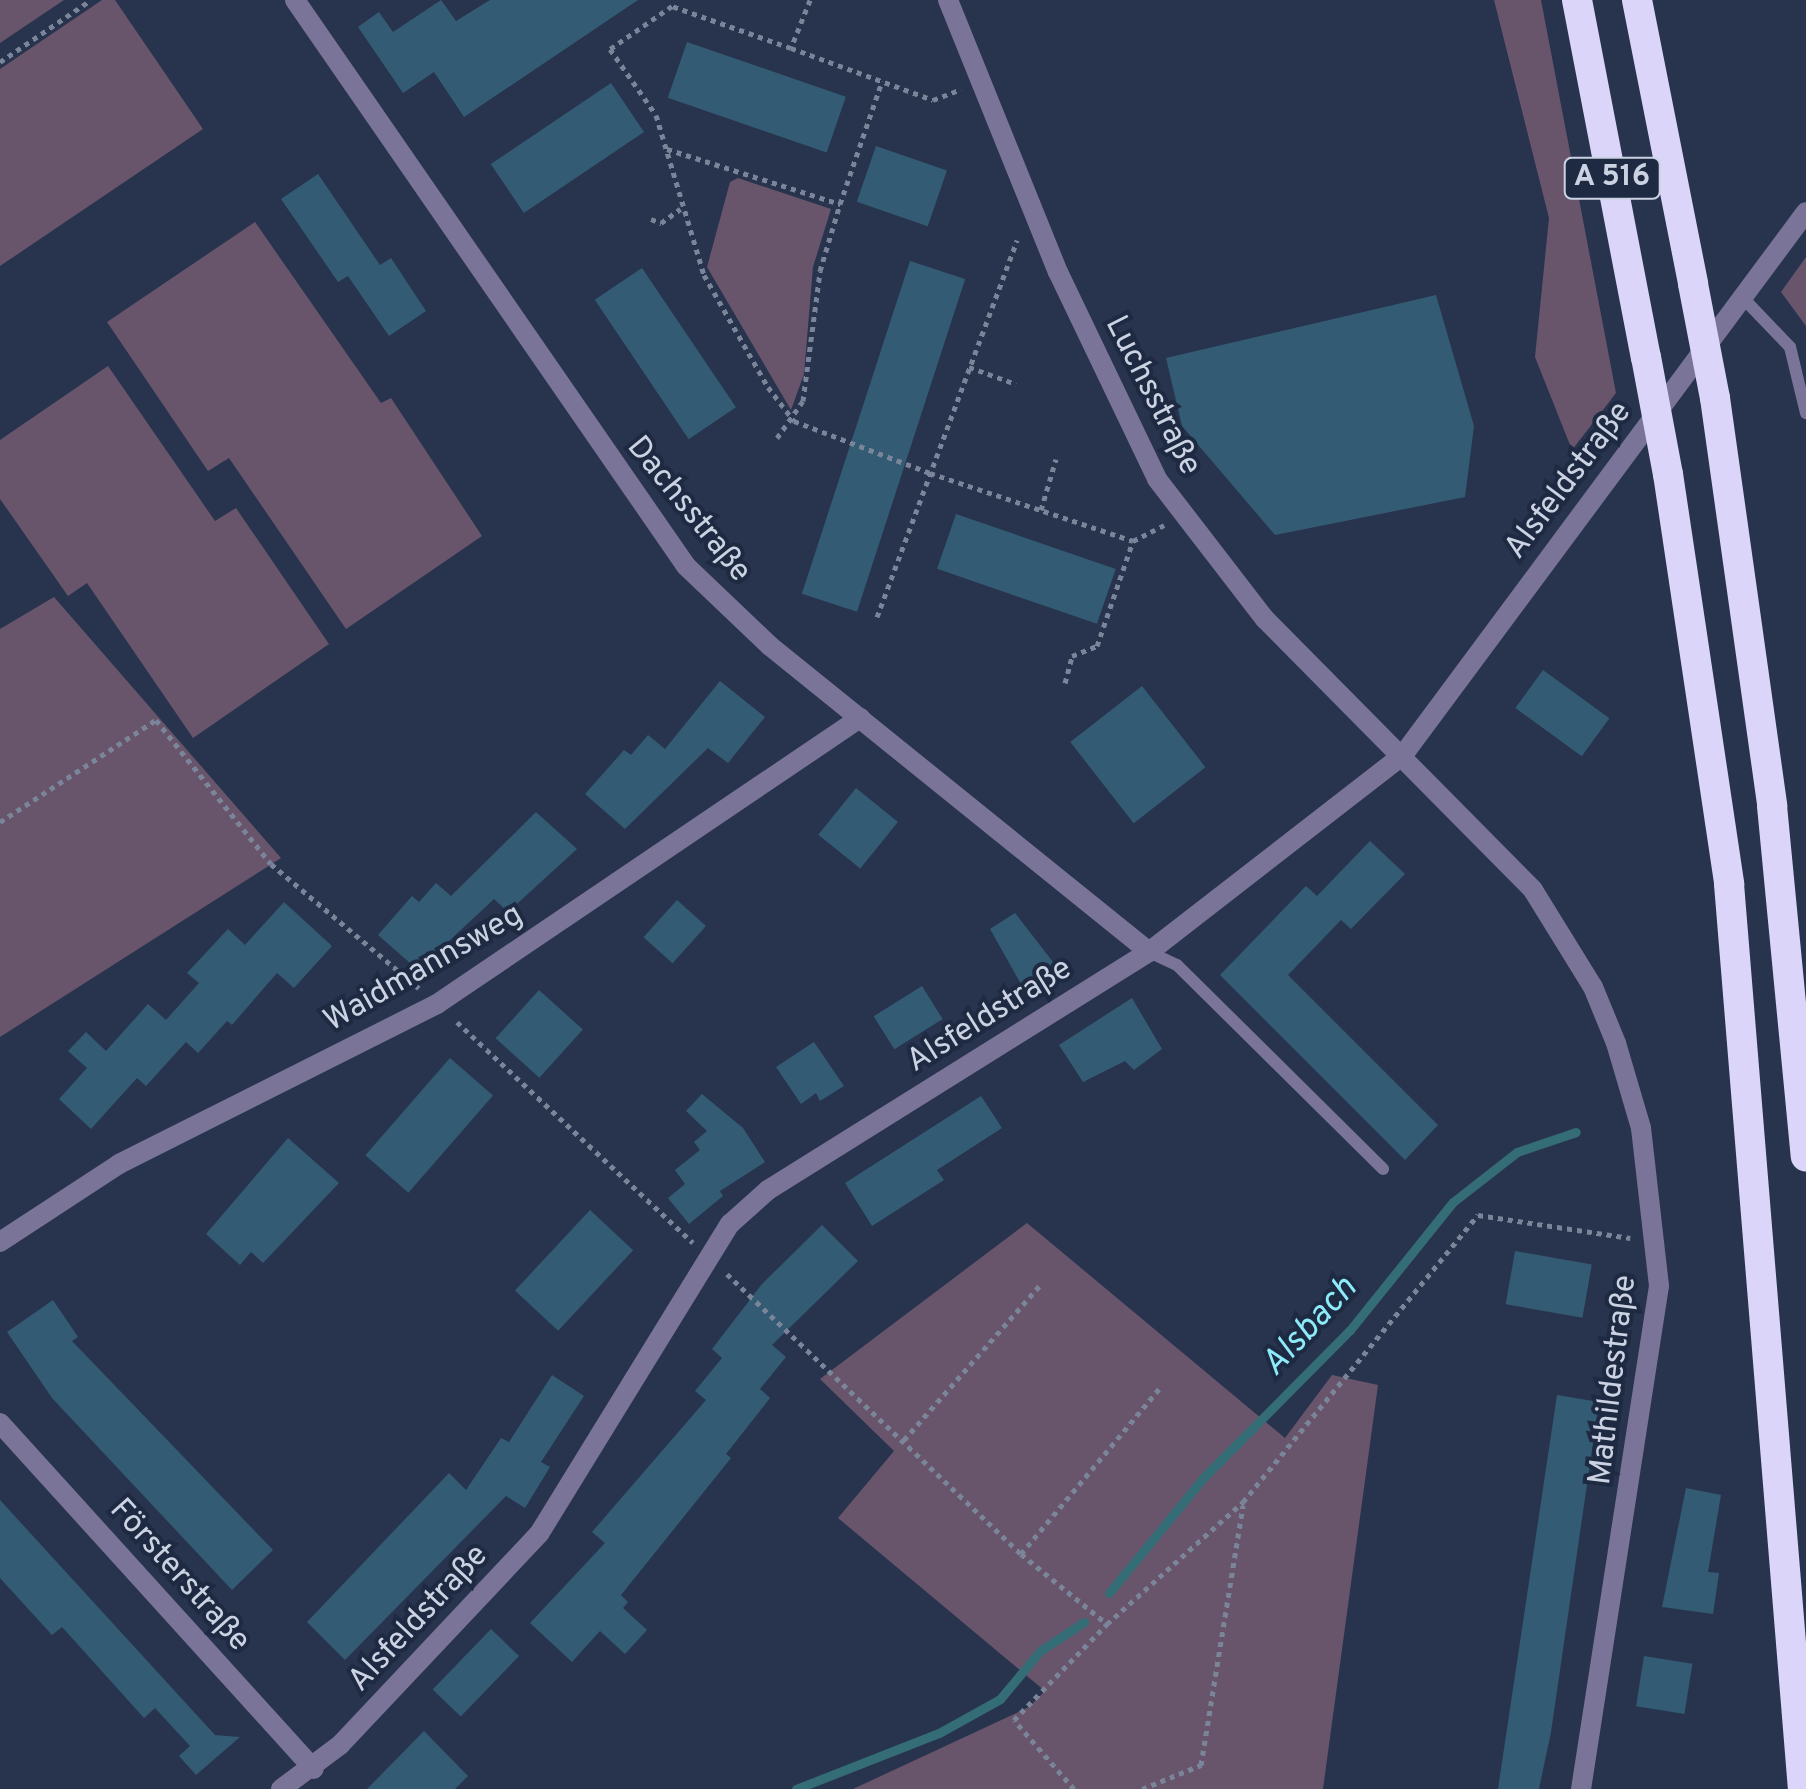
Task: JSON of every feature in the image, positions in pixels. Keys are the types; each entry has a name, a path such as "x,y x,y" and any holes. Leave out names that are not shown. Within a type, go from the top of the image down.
{"highway":[{"name":"A 516","path":"1577,0 1668,474 1730,884 1804,1789"},
{"name":"A 516","path":"1638,0 1714,398 1772,806 1806,1156"}],"street":[{"name":"Dachsstraße","path":"296,0 652,524 726,607 1150,952"},
{"name":"Luchsstraße","path":"948,0 1108,384 1182,516 1265,619 1403,755"},
{"name":"Alsfeldstraße","path":"281,1789 314,1769 539,1534 705,1254 768,1190 1150,952 1403,755 1806,212"},
{"name":"Waidmannsweg","path":"0,1242 119,1164 438,1004 860,718"},
{"name":"Mathildestraße","path":"1403,755 1522,876 1593,987 1641,1128 1659,1243 1656,1328 1581,1789"},
{"name":"Försterstraße","path":"0,1423 314,1769"}],"lane":[{"path":"1742,298 1790,347 1806,413"},
{"path":"1150,952 1177,965 1383,1169"}],"path":[{"path":"0,62 90,0"},
{"path":"661,0 667,10 791,48 933,100 980,82"},
{"path":"791,48 810,0"},
{"path":"667,10 610,49 656,115 680,209 724,315 794,421 930,473 1133,541"},
{"path":"777,438 794,421 808,377 820,272 882,81"},
{"path":"667,150 840,204"},
{"path":"876,617 1032,203"},
{"path":"651,219 661,223 680,209"},
{"path":"969,367 1016,384"},
{"path":"1040,510 1056,459"},
{"path":"1065,683 1072,656 1097,646 1133,541 1182,516"},
{"path":"0,822 156,720 271,864 438,1004 1021,1554 1094,1609 1107,1624"},
{"path":"1074,1789 1014,1720 1107,1624 1244,1502 1478,1215 1659,1243"},
{"path":"904,1440 1042,1282"},
{"path":"1021,1554 1160,1388"},
{"path":"1142,1789 1201,1765 1244,1502"}],"shaded area":[{"path":"0,0 64,0 0,43"},
{"path":"102,0 115,0 203,129 0,266 0,69"},
{"path":"1494,0 1541,0 1616,393 1572,450 1535,357 1549,218"},
{"path":"738,178 831,209 813,267 804,374 791,410 707,267 730,182"},
{"path":"255,222 381,403 391,398 482,536 346,629 229,458 208,471 107,322"},
{"path":"1806,257 1806,326 1781,292"},
{"path":"108,366 215,521 236,508 329,644 193,738 87,583 68,596 0,499 0,440"},
{"path":"54,597 281,858 0,1037 0,629"},
{"path":"1027,1223 1285,1438 1332,1375 1378,1385 1323,1789 853,1789 1029,1707 1045,1691 838,1518 894,1451 820,1379"}],"building":[{"path":"441,0 456,21 490,0 638,0 464,117 434,72 403,93 358,27 379,12 393,32"},
{"path":"687,42 846,97 827,152 668,98"},
{"path":"611,83 644,132 524,213 491,164"},
{"path":"876,146 947,170 928,226 857,202"},
{"path":"318,174 380,265 391,258 426,311 389,336 348,276 338,282 281,199"},
{"path":"910,261 965,279 857,612 802,594"},
{"path":"642,268 736,407 689,439 595,300"},
{"path":"1436,295 1474,426 1465,497 1275,535 1182,426 1166,358"},
{"path":"956,514 1116,569 1097,624 937,569"},
{"path":"1543,670 1609,718 1582,756 1515,708"},
{"path":"720,681 765,717 728,763 708,748 625,829 585,794 624,750 631,755 648,735 665,749"},
{"path":"1142,686 1205,767 1134,823 1070,742"},
{"path":"856,788 898,822 860,869 818,835"},
{"path":"536,812 577,849 508,912 494,899 418,970 378,935 412,896 419,902 436,883 451,896"},
{"path":"1370,841 1405,874 1351,929 1341,920 1288,975 1438,1125 1405,1160 1220,975 1306,886 1317,896"},
{"path":"677,900 706,926 673,963 644,937"},
{"path":"284,902 332,946 294,988 277,973 232,1025 227,1021 198,1053 186,1042 146,1086 137,1078 91,1129 59,1099 87,1068 68,1051 86,1032 106,1051 148,1004 166,1020 199,983 187,973 228,929 245,945"},
{"path":"1015,913 1060,971 1026,993 990,929"},
{"path":"922,986 943,1019 894,1049 874,1016"},
{"path":"539,990 583,1029 539,1078 496,1038"},
{"path":"1132,998 1162,1049 1134,1070 1125,1061 1083,1082 1059,1045"},
{"path":"814,1042 844,1086 820,1101 816,1093 801,1104 776,1067"},
{"path":"450,1058 493,1095 408,1193 365,1155"},
{"path":"702,1094 743,1128 765,1162 720,1191 723,1196 689,1224 668,1198 685,1184 675,1170 700,1150 694,1142 707,1131 686,1111"},
{"path":"981,1096 1002,1128 937,1170 944,1180 872,1226 845,1183"},
{"path":"288,1138 339,1183 263,1263 251,1252 240,1265 206,1234"},
{"path":"590,1210 633,1250 558,1331 515,1290"},
{"path":"822,1225 858,1261 772,1345 786,1357 760,1389 770,1398 726,1454 731,1458 621,1595 628,1602 623,1608 647,1630 625,1654 600,1631 572,1662 530,1623 605,1543 592,1532 706,1400 695,1391 722,1358 712,1349 762,1284"},
{"path":"1515,1251 1592,1265 1582,1318 1506,1304"},
{"path":"53,1300 78,1337 72,1341 273,1550 232,1590 52,1398 7,1332"},
{"path":"552,1375 584,1396 541,1462 550,1467 525,1508 506,1496 345,1660 307,1622 449,1473 466,1490 501,1438 509,1442"},
{"path":"1557,1395 1599,1402 1551,1732 1539,1789 1498,1789"},
{"path":"1686,1488 1721,1495 1708,1572 1719,1573 1713,1614 1662,1607"},
{"path":"0,1500 215,1735 240,1737 196,1775 179,1756 190,1746 155,1708 144,1718 62,1627 52,1635 0,1578"},
{"path":"491,1629 519,1656 461,1717 433,1689"},
{"path":"1644,1656 1692,1664 1684,1714 1636,1706"},
{"path":"424,1731 468,1776 455,1789 367,1789"}],"waterway":[{"name":"Alsbach","path":"1109,1593 1203,1478 1350,1330 1453,1202 1517,1152 1576,1132"},
{"name":"Alsbach","path":"796,1789 939,1733 1000,1699 1040,1651 1084,1622"}]}
